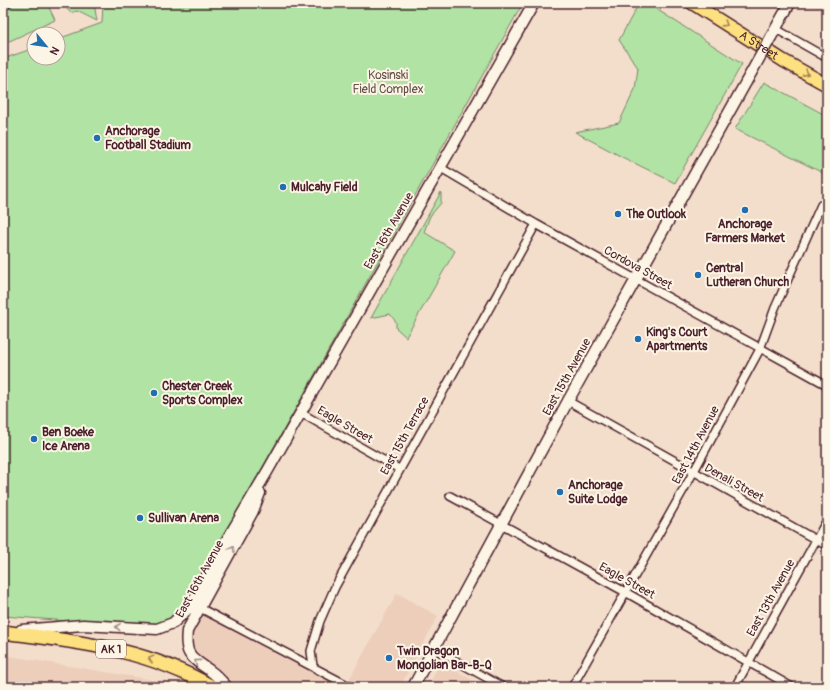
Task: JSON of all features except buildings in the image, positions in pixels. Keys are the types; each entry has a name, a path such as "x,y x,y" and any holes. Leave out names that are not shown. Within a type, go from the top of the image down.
{"highway":[{"name":"AK 1","path":"3,632 69,641 122,651 157,660 187,672 212,687"}],"main road":[{"name":"A Street","path":"692,3 784,61 827,85"}],"street":[{"name":"East 16th Avenue","path":"3,632 83,625 157,629 173,623 191,606 219,553 301,413 534,3"},
{"name":"East 15th Avenue","path":"413,687 568,401 790,3"},
{"path":"774,33 827,58"},
{"name":"Cordova Street","path":"441,168 536,224 827,386"},
{"name":"East 14th Avenue","path":"572,687 627,593 760,348 775,308 821,205"},
{"name":"East 15th Terrace","path":"313,666 311,651 320,621 335,587 536,224"},
{"name":"Denali Street","path":"568,401 693,473 827,546"},
{"name":"Eagle Street","path":"301,413 399,469"},
{"name":"East 16th Avenue","path":"227,687 214,674 195,662 188,655 186,631 253,511 267,472"},
{"name":"Eagle Street","path":"450,496 627,593 792,687"},
{"name":"East 13th Avenue","path":"735,687 827,520"},
{"path":"200,608 351,687"},
{"path":"434,648 503,687"}],"shaded area":[{"path":"397,593 438,616 400,687 241,687 199,659 194,654 189,640 198,620 206,611 346,685"},
{"path":"3,655 184,685 189,687 3,687"},
{"path":"444,664 485,687 428,687 438,666"}],"green space":[{"path":"3,3 47,3 55,20 42,26 26,26 26,33 3,44"},
{"path":"61,3 94,3 97,21 77,11 71,13"},
{"name":"Chester Creek Sports Complex","path":"103,3 523,3 172,629 3,616 3,59 26,51 26,66 66,66 66,36 102,23"},
{"path":"639,3 647,3 742,64 675,183 575,132 619,123 635,89 638,68 619,40"},
{"path":"764,82 827,116 827,175 735,129"},
{"path":"441,192 441,203 430,216 424,232 455,251 406,337 396,328 396,322 390,314 371,318"}],"waterway":[{"path":"3,13 14,3"}],"place":[{"name":"Anchorage Football Stadium","path":"97,138"},
{"name":"Mulcahy Field","path":"283,187"},
{"name":"Anchorage Farmers Market","path":"745,210"},
{"name":"The Outlook","path":"618,214"},
{"name":"Central Lutheran Church","path":"698,275"},
{"name":"King's Court Apartments","path":"638,339"},
{"name":"Chester Creek Sports Complex","path":"154,393"},
{"name":"Ben Boeke Ice Arena","path":"34,439"},
{"name":"Anchorage Suite Lodge","path":"560,492"},
{"name":"Sullivan Arena","path":"140,518"},
{"name":"Twin Dragon Mongolian Bar-B-Q","path":"389,658"}],"park label":[{"name":"Kosinski Field Complex","path":"388,82"}]}
